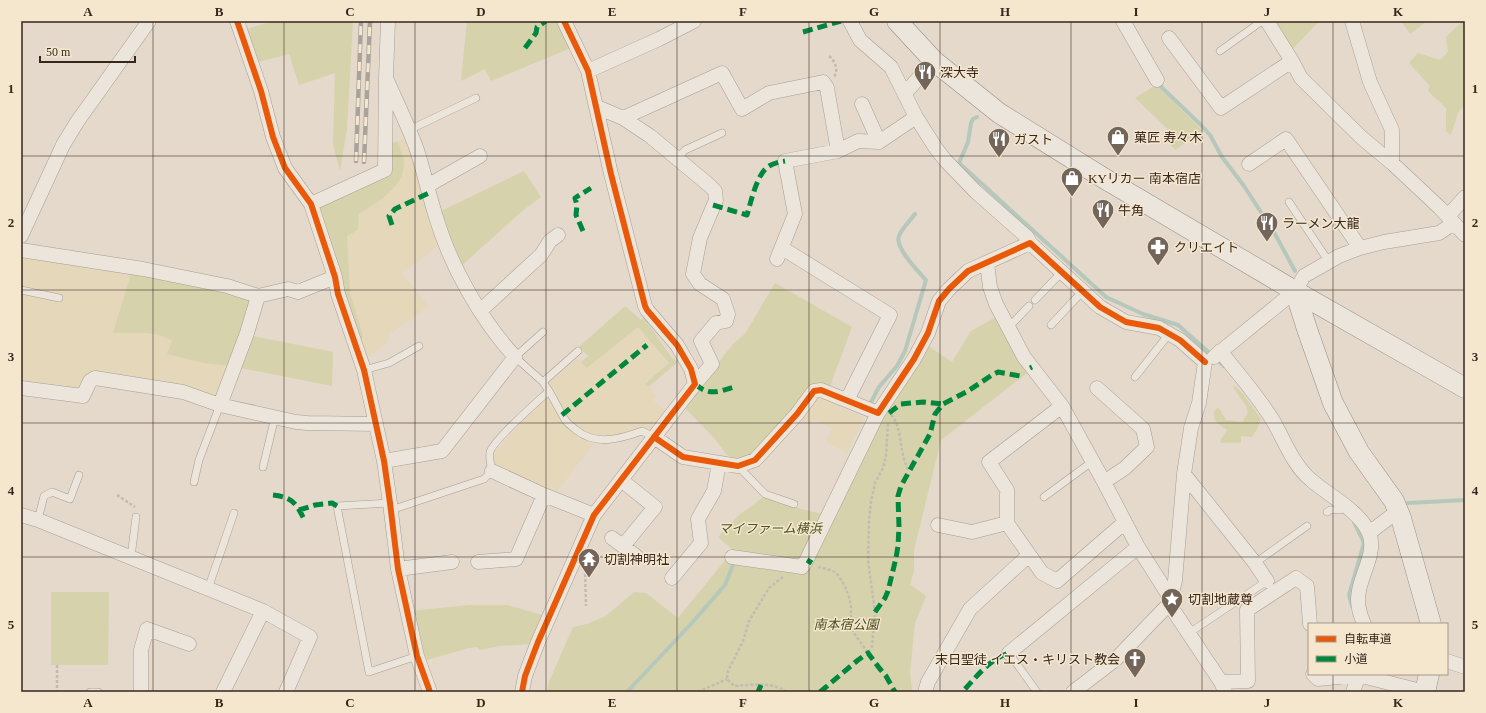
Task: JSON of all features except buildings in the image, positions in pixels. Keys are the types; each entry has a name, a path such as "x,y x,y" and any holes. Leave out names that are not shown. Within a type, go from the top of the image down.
{"street":[{"path":"21,236 63,145 77,122 148,21"},
{"path":"237,21 261,91 273,137 285,168 311,204 335,278 338,294 364,370 384,461 398,569 417,656 430,692"},
{"path":"311,204 385,170 388,21"},
{"path":"564,21 588,71 645,306 677,345 691,369 695,384"},
{"path":"850,21 860,40 891,67 916,117 945,160 976,192 1027,237 1030,244 1061,273 1100,307 1126,322 1159,328 1213,357 1249,387 1267,412 1291,455 1309,479 1356,515 1369,533 1371,547 1367,566 1361,580 1358,600 1364,623"},
{"path":"897,21 934,61 999,113 1110,182 1295,291 1465,388"},
{"path":"1123,21 1157,80"},
{"path":"1267,21 1301,78 1362,138 1392,163 1440,208 1465,235"},
{"path":"1352,21 1370,82 1392,130 1392,163"},
{"path":"588,71 659,39 687,23"},
{"path":"1169,38 1221,108 1292,61"},
{"path":"905,93 934,61"},
{"path":"624,118 722,73 742,109 769,93 823,82 827,88 838,151"},
{"path":"384,461 442,452 515,357 504,345 480,311 450,257 436,219 417,150 386,78"},
{"path":"862,104 879,142"},
{"path":"522,692 525,676 538,642 594,515 712,364 701,341 716,323 726,321 728,314 723,299 700,284 693,274 700,238 716,200 715,191 650,136 624,118 597,107"},
{"path":"847,400 890,315 780,254 795,214 784,161 838,151 858,141 879,142 916,117"},
{"path":"1250,164 1286,139 1360,248"},
{"path":"427,186 480,156"},
{"path":"1073,692 1116,659 1170,601 1176,580 1184,474 1191,428 1213,357 1295,291 1304,276 1339,256 1360,248 1384,242 1439,233 1451,220 1465,197"},
{"path":"480,311 541,255 550,241 558,235"},
{"path":"732,557 802,567 834,506 878,413 914,359 928,333 939,301 968,271 1030,244"},
{"path":"21,250 144,269 227,286 258,296 288,289 298,292 335,278"},
{"path":"987,263 990,287 996,304 1024,357 1062,406 1138,547 1223,687 1248,681 1247,610 1296,578 1307,586 1310,623"},
{"path":"1295,291 1333,403 1359,452 1394,501 1431,623"},
{"path":"220,405 248,334 258,296"},
{"path":"21,388 82,396 90,381 95,378 183,392 220,405 307,423 376,424"},
{"path":"1098,388 1143,429 1147,447 1125,468 1104,482"},
{"path":"654,437 683,457 738,466 755,460 797,414 814,391 821,390 878,413"},
{"path":"1062,406 989,462 1007,490 1007,523 1042,573 1057,581 1125,522"},
{"path":"672,578 700,543 698,519 714,490 719,463"},
{"path":"492,471 544,495 594,515"},
{"path":"1184,474 1255,563 1267,581"},
{"path":"621,480 655,507 618,542 636,556"},
{"path":"478,562 516,559 544,495"},
{"path":"1369,533 1398,511"},
{"path":"21,515 38,520 132,557 263,611 310,637 286,692"},
{"path":"938,525 972,532 1007,523"},
{"path":"1009,653 1138,547"},
{"path":"925,692 928,682 970,609 1029,555"},
{"path":"398,569 452,562"},
{"path":"223,692 263,611"},
{"path":"141,692 141,650 147,629 189,644"},
{"path":"1448,661 1465,667"},
{"path":"1314,675 1318,680 1358,675 1425,692 1429,675"},
{"path":"1353,692 1358,675"}],"lane":[{"path":"1220,51 1262,21"},
{"path":"409,130 476,98"},
{"path":"677,158 685,150 722,134"},
{"path":"1289,202 1329,262"},
{"path":"1035,300 1061,273"},
{"path":"21,290 59,298"},
{"path":"1051,325 1082,292"},
{"path":"1008,328 1029,306"},
{"path":"543,332 515,357 544,382 567,422 579,432 594,438 611,440 623,438 642,431 654,437"},
{"path":"1135,377 1169,334"},
{"path":"364,370 389,363 419,346"},
{"path":"544,382 578,351"},
{"path":"417,656 369,672 337,506 391,506 484,478 492,471 490,453 494,446 517,421 549,391"},
{"path":"194,482 199,460 220,405"},
{"path":"263,467 275,417"},
{"path":"1044,497 1093,461"},
{"path":"738,466 765,494 794,504"},
{"path":"38,520 44,496 52,492 70,499 79,476"},
{"path":"1328,511 1348,509"},
{"path":"208,589 234,513"},
{"path":"132,557 136,517"},
{"path":"1255,563 1307,526"},
{"path":"1189,633 1267,581"},
{"path":"1009,653 1037,692"},
{"path":"90,692 98,692"}],"path":[{"path":"829,56 837,69 836,75"},
{"path":"816,566 833,571 842,581 851,601 849,626 868,653 872,647 876,612 868,560 870,502 875,483 883,468 886,456 888,441 888,413 893,417 897,426 904,462 909,471"},
{"path":"117,495 136,509 136,517"},
{"path":"727,679 728,671 743,641 749,621 769,588 785,576 802,567"},
{"path":"57,665 57,692"},
{"path":"698,692 727,679"},
{"path":"727,679 734,686 770,684 787,692"}],"shaded area":[{"path":"407,137 441,243 402,274 429,306 389,335 388,342 364,360 357,340 363,336 350,293 347,236 358,230 359,214 395,186 401,176 404,164 398,141"},
{"path":"21,256 132,271 142,333 160,336 172,341 167,354 204,363 231,366 216,399 83,379 76,391 21,385"},
{"path":"638,327 669,363 646,384 657,395 653,400 666,412 649,432 611,435 591,434 584,432 576,427 567,417 564,409 547,384 579,358 587,368"},
{"path":"819,396 864,418 847,453 826,442 832,429 813,419 810,425 802,421"},
{"path":"548,399 552,400 582,437 594,443 554,495 496,470 493,462 494,455 511,434 537,407"}],"green space":[{"path":"274,21 353,21 347,129 340,171 333,144 335,73 299,85 289,54 255,63 243,30"},
{"path":"467,21 559,21 571,48 491,81 485,69 461,81"},
{"path":"1269,21 1319,21 1289,53"},
{"path":"1401,21 1427,21 1410,34"},
{"path":"1463,21 1465,21 1465,104 1458,113 1451,135 1446,131 1446,108 1428,91 1430,86 1409,63 1418,53 1440,60 1448,52 1446,37"},
{"path":"1156,85 1203,131 1175,150 1168,142 1174,135 1135,98"},
{"path":"398,141 403,156 404,165 399,181 388,194 359,214 358,230 347,236 350,293 363,336 361,340 316,209 384,179 389,169 389,144"},
{"path":"524,171 541,197 521,212 459,268 437,213"},
{"path":"132,271 252,296 231,366 204,363 167,354 172,341 158,335 143,333 113,333"},
{"path":"775,283 852,327 829,389 820,385 752,455 737,461 727,455 714,438 683,406 734,343 745,334"},
{"path":"625,306 641,320 644,318 672,358 678,362 648,387 645,384 669,363 638,327 587,368 581,362 588,356 579,347"},
{"name":"南本宿公園","path":"996,317 1031,370 941,440 914,550 914,571 910,584 926,596 915,623 910,671 912,692 547,692 548,684 573,627 587,624 606,616 634,592 646,593 678,618 727,558 806,569 880,422 927,345 952,362 971,331"},
{"path":"248,335 333,352 332,386 241,368"},
{"path":"1235,386 1243,394 1261,419 1252,437 1241,436 1241,443 1222,443 1220,441 1227,430 1216,421 1214,413 1216,409 1219,408 1226,420 1242,422 1248,413 1246,406 1233,387"},
{"name":"マイファーム横浜","path":"765,496 801,509 822,514 803,555 798,560 734,551 718,537 739,515"},
{"path":"51,592 109,592 108,665 51,665"},
{"path":"469,605 508,605 545,616 534,644 499,646 480,650 477,647 469,648 423,661 410,611"}],"waterway":[{"path":"1158,82 1158,84 1210,135 1222,157 1244,186 1275,234 1295,271"},
{"path":"977,117 973,119 971,123 968,142 959,163 1106,297 1143,314 1178,325 1224,366"},
{"path":"869,406 879,387 897,366 905,351 926,280 908,259 898,241 902,230 915,214"},
{"path":"1408,503 1465,500"},
{"path":"1352,606 1349,595 1364,543 1354,522"},
{"path":"627,692 690,625 725,585 735,560"}],"railway":[{"path":"356,161 361,21"},
{"path":"364,162 370,21"}],"marked path":[{"path":"525,48 536,33 537,27 546,21"},
{"path":"803,32 841,21"},
{"path":"713,205 747,215 755,188 761,175 769,166 785,161"},
{"path":"583,231 576,215 577,205 575,198 591,188"},
{"path":"392,225 389,216 395,209 429,193"},
{"path":"562,415 647,345"},
{"path":"875,612 888,591 896,558 899,527 898,496 901,486 930,434 935,414 943,404 968,391 998,372 1020,376"},
{"path":"695,384 709,392 734,387"},
{"path":"889,413 901,404 923,402 943,404"},
{"path":"273,495 285,497 293,502 304,519"},
{"path":"299,510 315,505 332,503 337,506"},
{"path":"807,560 812,563"},
{"path":"820,692 868,653 886,676 895,692"},
{"path":"965,689 990,663 1009,653"},
{"path":"758,692 761,685"}],"cycle path":[{"path":"237,21 261,91 273,137 285,168 311,204 335,277 338,294 364,370 384,461 398,569 417,656 430,692"},
{"path":"522,692 525,676 538,642 594,515 695,384 691,369 677,345 645,306 611,174 588,71 564,21"},
{"path":"654,437 683,457 738,466 755,460 797,414 814,391 821,390 878,413 914,359 928,333 939,301 949,289 968,271 1030,243 1100,307 1126,322 1159,328 1180,340 1205,362"}],"place":[{"name":"深大寺","path":"925,92"},
{"name":"菓匠 寿々木","path":"1118,156"},
{"name":"ガスト","path":"999,158"},
{"name":"KYリカー 南本宿店","path":"1072,198"},
{"name":"牛角","path":"1103,230"},
{"name":"ラーメン大龍","path":"1267,242"},
{"name":"クリエイト","path":"1158,266"},
{"name":"切割神明社","path":"589,578"},
{"name":"切割地蔵尊","path":"1172,618"},
{"name":"末日聖徒 イエス・キリスト教会","path":"1135,678"}]}
